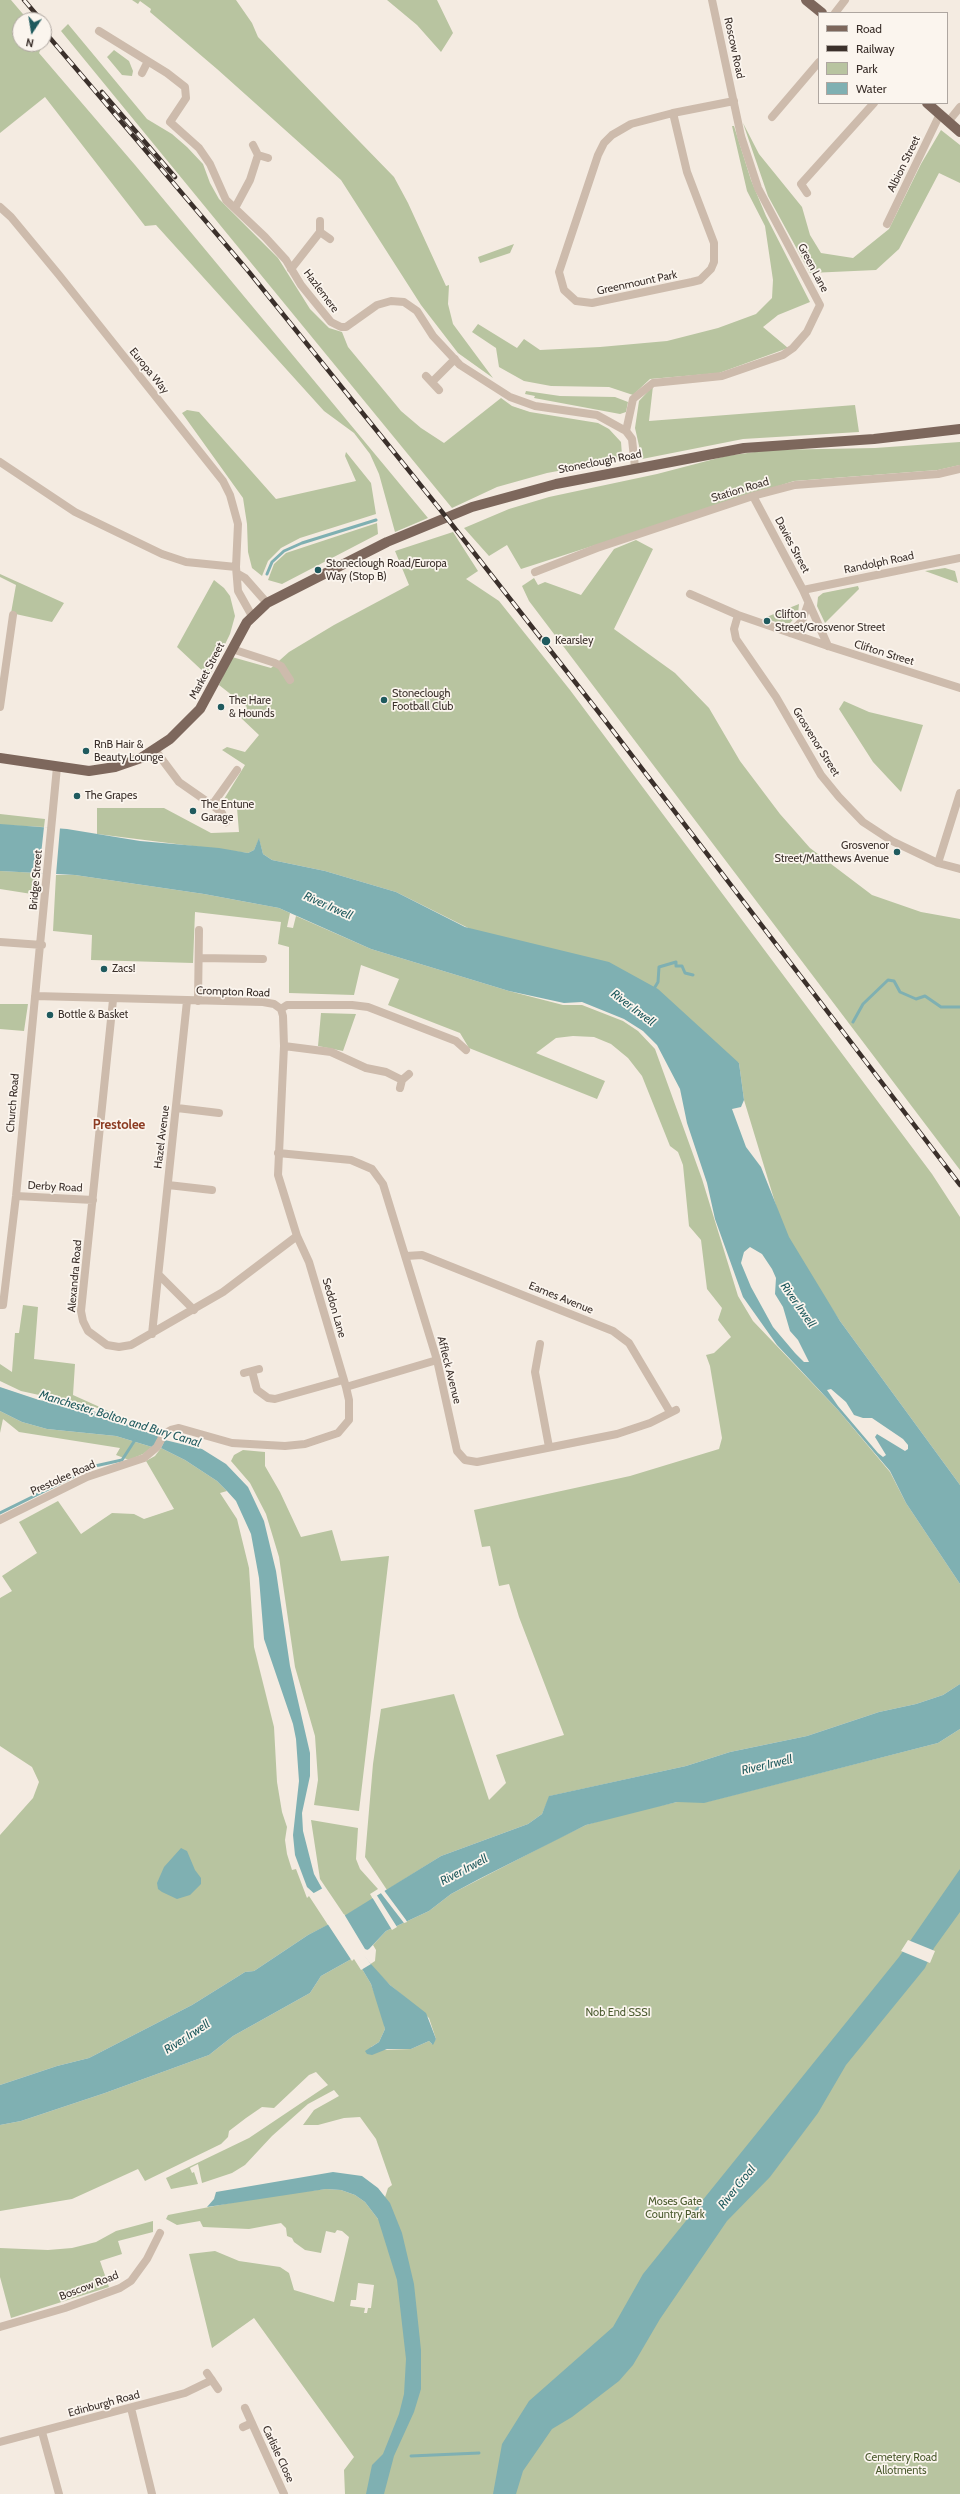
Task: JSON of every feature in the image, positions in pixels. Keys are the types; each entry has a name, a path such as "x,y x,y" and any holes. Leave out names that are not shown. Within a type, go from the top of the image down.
{"main road":[{"path":"806,0 821,12"},
{"path":"929,104 960,132"},
{"name":"Stoneclough Road","path":"267,603 386,542 472,507 532,489 635,467 744,448 874,439 960,429"},
{"name":"Market Street","path":"0,758 89,771 102,770 128,763 155,750 185,726 200,709 232,649 252,616 267,603"}],"street":[{"name":"Roscow Road","path":"712,0 734,101"},
{"path":"836,12 846,0"},
{"name":"Hazlemere","path":"99,31 147,63 167,73 185,88 186,98 170,122 199,148 210,164 226,200 265,237 291,269 301,285 335,325 341,327 352,324 377,305 391,301 404,302 417,311 433,336 455,359 510,397 535,406 597,415 626,431"},
{"path":"142,73 147,63"},
{"path":"772,117 818,63"},
{"name":"Greenmount Park","path":"673,113 687,172 714,243 714,262 711,269 700,280 692,282 592,303 576,301 564,290 560,282 559,272 598,154 612,135 631,124 673,113 734,101"},
{"name":"Green Lane","path":"626,431 633,399 653,383 722,376 783,356 793,348 807,332 820,305 758,188 741,136 734,101"},
{"path":"807,193 801,184 873,104"},
{"path":"948,122 960,107"},
{"name":"Albion Street","path":"887,224 940,114"},
{"path":"235,208 250,180 258,155 253,145"},
{"path":"258,155 268,158"},
{"name":"Europa Way","path":"0,207 11,217 59,275 223,481 230,494 238,524 238,591 252,616"},
{"path":"291,269 320,232 320,221"},
{"path":"320,232 330,239"},
{"path":"439,390 429,379 455,359"},
{"path":"626,431 632,439 635,467"},
{"path":"0,462 75,512 162,554 186,562 237,570 267,603"},
{"name":"Station Road","path":"535,572 597,548 753,496 795,485 938,474 960,469"},
{"name":"Davies Street","path":"753,496 803,590 828,646"},
{"name":"Randolph Road","path":"803,590 960,558"},
{"name":"Clifton Street","path":"690,594 738,615 828,646 960,688"},
{"path":"790,633 802,620 808,604"},
{"path":"0,707 4,656 13,614"},
{"name":"Grosvenor Street","path":"738,615 734,629 736,639 776,697 821,775 863,822 892,842 938,863 960,870"},
{"path":"232,649 276,663 281,666 290,680"},
{"path":"155,750 179,782 212,804 222,813 226,822"},
{"name":"Bridge Street","path":"35,996 42,945 45,890 58,767"},
{"path":"212,804 237,770"},
{"path":"938,863 960,793"},
{"path":"198,1001 200,930"},
{"path":"0,942 42,945"},
{"path":"199,958 264,959"},
{"name":"Crompton Road","path":"35,996 113,1000 263,1002 274,1004 281,1009 287,1005 352,1004 368,1007 456,1041 466,1050"},
{"name":"Church Road","path":"0,1305 3,1305 4,1260 16,1196 35,996"},
{"name":"Alexandra Road","path":"113,1000 81,1311 83,1321 88,1331 97,1340 119,1347 131,1345 223,1292 297,1236"},
{"name":"Hazel Avenue","path":"152,1334 160,1276 187,1001"},
{"name":"Seddon Lane","path":"157,1447 164,1434 179,1428 241,1444 285,1446 312,1442 338,1433 350,1420 349,1400 345,1383 309,1262 297,1236 281,1189 278,1153 284,1046 283,1016 281,1009"},
{"path":"284,1046 331,1052 366,1068 386,1072 401,1084 409,1074"},
{"path":"177,1108 219,1113"},
{"name":"Affleck Avenue","path":"278,1153 351,1160 372,1169 383,1184 437,1360 457,1451 465,1460 477,1462 622,1433 650,1423 673,1411"},
{"path":"168,1184 212,1190"},
{"name":"Derby Road","path":"16,1196 92,1200"},
{"name":"Eames Avenue","path":"406,1256 422,1255 613,1331 629,1343 673,1411"},
{"path":"160,1276 194,1310"},
{"path":"540,1344 535,1372 549,1447"},
{"path":"538,1354 547,1356"},
{"path":"252,1371 257,1390 268,1398 275,1398 345,1383 437,1360"},
{"name":"Prestolee Road","path":"0,1520 87,1477 144,1458 157,1447"},
{"name":"Boscow Road","path":"0,2327 120,2288 131,2281 147,2259 160,2233"},
{"name":"Edinburgh Road","path":"0,2442 186,2393 209,2377 218,2389"},
{"path":"131,2408 152,2494"},
{"name":"Carlisle Close","path":"245,2408 284,2494"},
{"name":"Carlisle Close","path":"243,2427 252,2423"},
{"path":"42,2432 59,2494"}],"green space":[{"path":"0,0 11,0 21,12 12,12 12,52 39,52 428,518 395,532 379,474 370,454 354,433 324,411 156,225 145,226 45,97 0,133"},
{"path":"132,0 236,0 252,23 258,37 394,177 408,203 446,286 449,285 448,304 453,324 493,378 458,353 421,305 341,180 217,69 150,12 151,9 140,1 138,4"},
{"path":"387,0 437,0 453,33 441,52 417,25"},
{"path":"68,24 147,119 172,134 203,164 210,183 219,199 278,258 310,309 329,328 342,332 348,347 401,411 421,428 444,443 501,398 512,406 530,412 598,423 609,429 621,442 622,455 617,460 547,473 497,487 452,508 61,31"},
{"path":"114,50 129,61 133,71 132,76 122,75 107,57"},
{"path":"743,123 759,154 802,207 810,235 821,253 853,258 889,229 921,164 941,130 960,145 960,183 939,173 899,249 876,270 810,273 768,196"},
{"path":"732,126 734,126 751,180 766,216 810,302 778,315 763,327 788,348 719,373 650,379 633,395 609,387 551,386 524,381 499,367 496,348 472,332 478,324 517,348 524,339 540,350 600,347 667,341 718,328 756,314 772,298 773,280 765,226 747,191"},
{"path":"514,244 510,253 480,263 478,257"},
{"path":"653,386 649,421 855,405 859,432 743,439 642,459 635,428 639,401"},
{"path":"526,391 560,396 615,397 628,402 626,412 620,414 534,398 535,396 525,394"},
{"path":"187,410 199,412 276,499 356,481 345,456 346,452 371,483 376,514 300,538 281,548 268,561 262,576 252,568 248,552 247,524 243,498 182,413"},
{"path":"960,442 960,465 938,470 794,481 521,569 507,545 489,556 464,528 509,509 549,497 657,474 726,456 769,450 875,448"},
{"path":"377,523 378,534 282,584 268,580 274,564 286,553"},
{"path":"453,532 478,571 466,579 499,601 570,690 932,1174 960,1217 960,1485 840,1321 787,1242 744,1100 739,1063 396,892 325,871 272,860 263,854 259,839 254,850 248,853 97,834 97,808 164,808 211,833 239,832 237,808 221,804 245,765 222,750 227,747 245,752 259,735 240,717 247,707 219,685 232,657 271,668 289,652 334,625 409,585 395,551"},
{"path":"636,540 653,549 614,629 675,673 709,708 740,761 780,814 810,848 872,895 921,912 960,919 960,1170 529,601 522,586 534,578 538,585 545,582 581,595 614,549"},
{"path":"945,568 955,571 958,583 925,571"},
{"path":"0,574 64,603 52,622 11,613 16,585 0,577"},
{"path":"214,580 224,588 230,596 235,616 230,634 209,677 177,647"},
{"path":"858,586 859,589 825,623 817,606 818,597 823,593"},
{"path":"799,604 798,614 790,623 782,624 764,618"},
{"path":"844,701 869,712 923,725 901,792 873,762 839,709"},
{"path":"0,814 45,819 44,827 0,825"},
{"path":"0,871 39,873 38,895 0,889"},
{"path":"56,875 75,875 204,894 279,908 290,913 287,927 293,928 296,916 371,949 509,991 563,1005 582,1005 623,1021 638,1031 655,1049 702,1179 738,1296 753,1321 838,1410 890,1472 906,1503 960,1584 960,1684 943,1695 916,1704 879,1712 807,1736 730,1752 686,1766 550,1796 542,1814 528,1824 441,1856 387,1890 365,1857 373,1764 381,1709 454,1694 489,1800 506,1783 496,1755 564,1735 519,1617 509,1584 499,1586 490,1546 482,1547 474,1510 630,1476 719,1449 722,1438 710,1366 706,1355 714,1353 731,1337 718,1320 722,1308 707,1289 701,1240 689,1226 683,1165 678,1152 670,1146 642,1076 628,1058 611,1044 594,1037 573,1036 556,1038 536,1053 605,1081 597,1099 469,1048 460,1033 388,1005 399,979 361,965 354,995 289,993 289,947 278,944 281,922 195,912 193,963 91,960 92,935 53,931"},
{"path":"0,1004 28,1004 24,1031 0,1029"},
{"path":"321,1013 356,1014 343,1051 318,1046"},
{"path":"23,1305 38,1307 34,1359 75,1364 73,1395 153,1431 98,1408 21,1391 0,1381 0,1364 12,1372 15,1333 19,1333"},
{"path":"0,1411 22,1422 47,1429 116,1436 152,1447 143,1454 129,1460 116,1455 120,1448 19,1432 3,1419 0,1433"},
{"path":"161,1448 185,1460 217,1481 227,1491 220,1493 237,1519 249,1568 254,1647 274,1727 277,1782 282,1812 287,1827 285,1840 287,1854 292,1870 296,1869 307,1898 309,1896 328,1925 308,1935 254,1971 245,1972 192,2005 89,2058 57,2066 0,2085 0,1835 33,1798 39,1782 32,1767 0,1746 0,1598 12,1591 2,1576 37,1553 19,1522 58,1501 81,1534 112,1513 134,1514 144,1519 174,1509 146,1461 155,1456"},
{"path":"243,1450 265,1452 265,1466 280,1492 301,1537 332,1530 341,1561 389,1556 359,1811 314,1805 318,1780 315,1736 295,1667 279,1557 266,1514 250,1483 231,1461 234,1455"},
{"name":"Moses Gate Country Park","path":"960,1729 960,2494 345,2494 344,2470 354,2457 254,2318 212,2348 189,2254 215,2251 239,2261 280,2267 289,2273 294,2290 334,2302 349,2237 342,2231 337,2230 335,2233 326,2231 321,2253 305,2250 294,2242 292,2238 287,2236 286,2228 281,2223 249,2229 203,2227 200,2221 177,2225 166,2219 168,2215 266,2196 326,2189 341,2190 355,2195 365,2202 378,2219 388,2188 392,2185 376,2139 360,2117 344,2118 318,2125 303,2125 314,2110 339,2096 334,2090 308,2104 272,2136 245,2165 232,2173 202,2183 198,2164 190,2168 192,2173 194,2172 198,2184 171,2189 166,2178 249,2138 328,2085 316,2072 309,2075 274,2108 262,2107 246,2118 229,2131 228,2137 221,2144 145,2181 138,2169 72,2199 0,2211 0,2125 21,2121 105,2093 209,2055 233,2036 310,1993 321,1976 355,1957 371,1984 383,2016 385,2029 379,2042 371,2047 372,2054 381,2050 411,2049 429,2041 432,2044 436,2039 429,2018 369,1965 375,1961 376,1950 373,1945 386,1931 429,1911 451,1894 557,1839 586,1825 622,1814 677,1802 706,1802 938,1743","holes":["358,2283 374,2285 371,2308 368,2308 367,2313 364,2313 365,2308 350,2306 351,2300 356,2300"]},
{"path":"311,1820 358,1828 356,1859 360,1869 378,1889 370,1894 373,1899 345,1916 320,1879"},
{"path":"153,2221 153,2232 118,2241 122,2254 100,2261 109,2287 11,2318 0,2277 0,2248 48,2250 72,2248 96,2242 116,2231"}],"water":[{"name":"River Irwell","path":"0,824 67,829 140,841 219,848 248,853 254,850 259,838 263,854 272,860 325,871 396,892 465,927 609,962 658,989 739,1063 744,1100 741,1107 732,1109 746,1147 761,1167 789,1237 840,1321 960,1485 960,1584 906,1503 890,1471 838,1410 777,1345 743,1297 715,1219 707,1183 687,1123 680,1089 657,1045 643,1031 624,1019 582,1002 564,1003 509,991 371,949 279,908 204,894 75,875 0,871","holes":["750,1247 762,1254 772,1269 776,1278 775,1294 783,1307 790,1331 798,1340 809,1362 804,1362 773,1327 751,1287 741,1263 744,1252","831,1389 846,1402 854,1415 863,1418 872,1418 903,1439 908,1445 908,1449 905,1451 877,1434 875,1437 886,1455 883,1457 838,1406 827,1390"]},
{"path":"0,1387 39,1400 88,1409 159,1437 156,1445 152,1447 116,1436 47,1429 22,1422 0,1411"},
{"name":"River Irwell","path":"165,1440 202,1449 226,1464 248,1487 264,1521 276,1571 290,1666 310,1753 310,1776 302,1813 303,1831 314,1874 339,1919 441,1856 528,1824 542,1814 549,1796 686,1766 730,1752 807,1736 879,1712 916,1704 943,1695 960,1684 960,1729 938,1743 755,1790 704,1803 677,1802 586,1825 451,1894 429,1911 386,1931 369,1949 361,1953 390,1985 426,2013 436,2039 433,2045 429,2041 411,2049 387,2049 372,2055 367,2054 365,2051 379,2042 385,2029 371,1984 355,1957 321,1976 310,1993 233,2036 209,2055 105,2093 21,2121 0,2125 0,2085 57,2066 89,2058 192,2005 245,1972 254,1971 308,1935 333,1922 318,1897 307,1887 295,1855 293,1835 299,1781 296,1739 293,1724 264,1639 259,1578 251,1534 236,1501 227,1491 217,1481 185,1460 161,1448"},
{"path":"181,1848 187,1851 195,1870 201,1878 201,1884 190,1895 177,1899 158,1889 157,1883 164,1867"},
{"name":"River Croal","path":"960,1869 960,1912 934,1948 925,1968 846,2065 818,2113 770,2177 727,2221 660,2319 633,2365 619,2381 572,2417 552,2429 523,2471 516,2494 493,2494 502,2444 529,2401 613,2327 643,2274 899,1957"},
{"path":"333,2172 362,2176 378,2188 390,2203 402,2233 414,2284 421,2350 421,2389 414,2412 394,2456 384,2494 366,2494 372,2465 383,2454 399,2414 404,2394 406,2359 397,2280 378,2219 365,2202 355,2195 341,2190 326,2189 207,2207 214,2199 216,2192"}],"pier":[{"path":"44,827 60,828 56,875 39,873"},
{"path":"323,1888 340,1916 344,1914 365,1949 370,1951 363,1954 371,1964 361,1970 354,1959 352,1961 327,1923 331,1921 312,1894"},
{"path":"383,1889 407,1922 404,1923 380,1892"},
{"path":"376,1894 397,1927 392,1930 372,1897"},
{"path":"908,1940 935,1951 930,1963 901,1951"}],"waterway":[{"path":"267,574 272,562 284,551 302,543 376,520"},
{"path":"655,987 658,982 659,967 676,962 676,966 682,966 685,973 693,975"},
{"path":"853,1022 863,1004 888,980 894,981 900,992 916,999 925,996 941,1007 960,1007"},
{"path":"0,1513 95,1466 122,1460 135,1440"},
{"path":"411,2456 479,2453"}],"railway":[{"path":"24,0 34,12"},
{"path":"52,40 249,272 439,508 604,719 960,1185"},
{"path":"102,92 175,177"}],"place":[{"name":"Stoneclough Road/Europa Way (Stop B)","path":"318,570"},
{"name":"Clifton Street/Grosvenor Street","path":"767,621"},
{"name":"Kearsley","path":"546,641"},
{"name":"Stoneclough Football Club","path":"384,700"},
{"name":"The Hare & Hounds","path":"221,707"},
{"name":"RnB Hair & Beauty Lounge","path":"86,751"},
{"name":"The Grapes","path":"77,796"},
{"name":"The Entune Garage","path":"193,811"},
{"name":"Grosvenor Street/Matthews Avenue","path":"897,852"},
{"name":"Zacs!","path":"104,969"},
{"name":"Bottle & Basket","path":"50,1015"}],"district":[{"name":"Prestolee","path":"119,1125"}],"water label":[{"name":"Manchester, Bolton and Bury Canal","path":"120,1419"}],"park label":[{"name":"Nob End SSSI","path":"618,2013"},
{"name":"Cemetery Road Allotments","path":"901,2464"}]}
